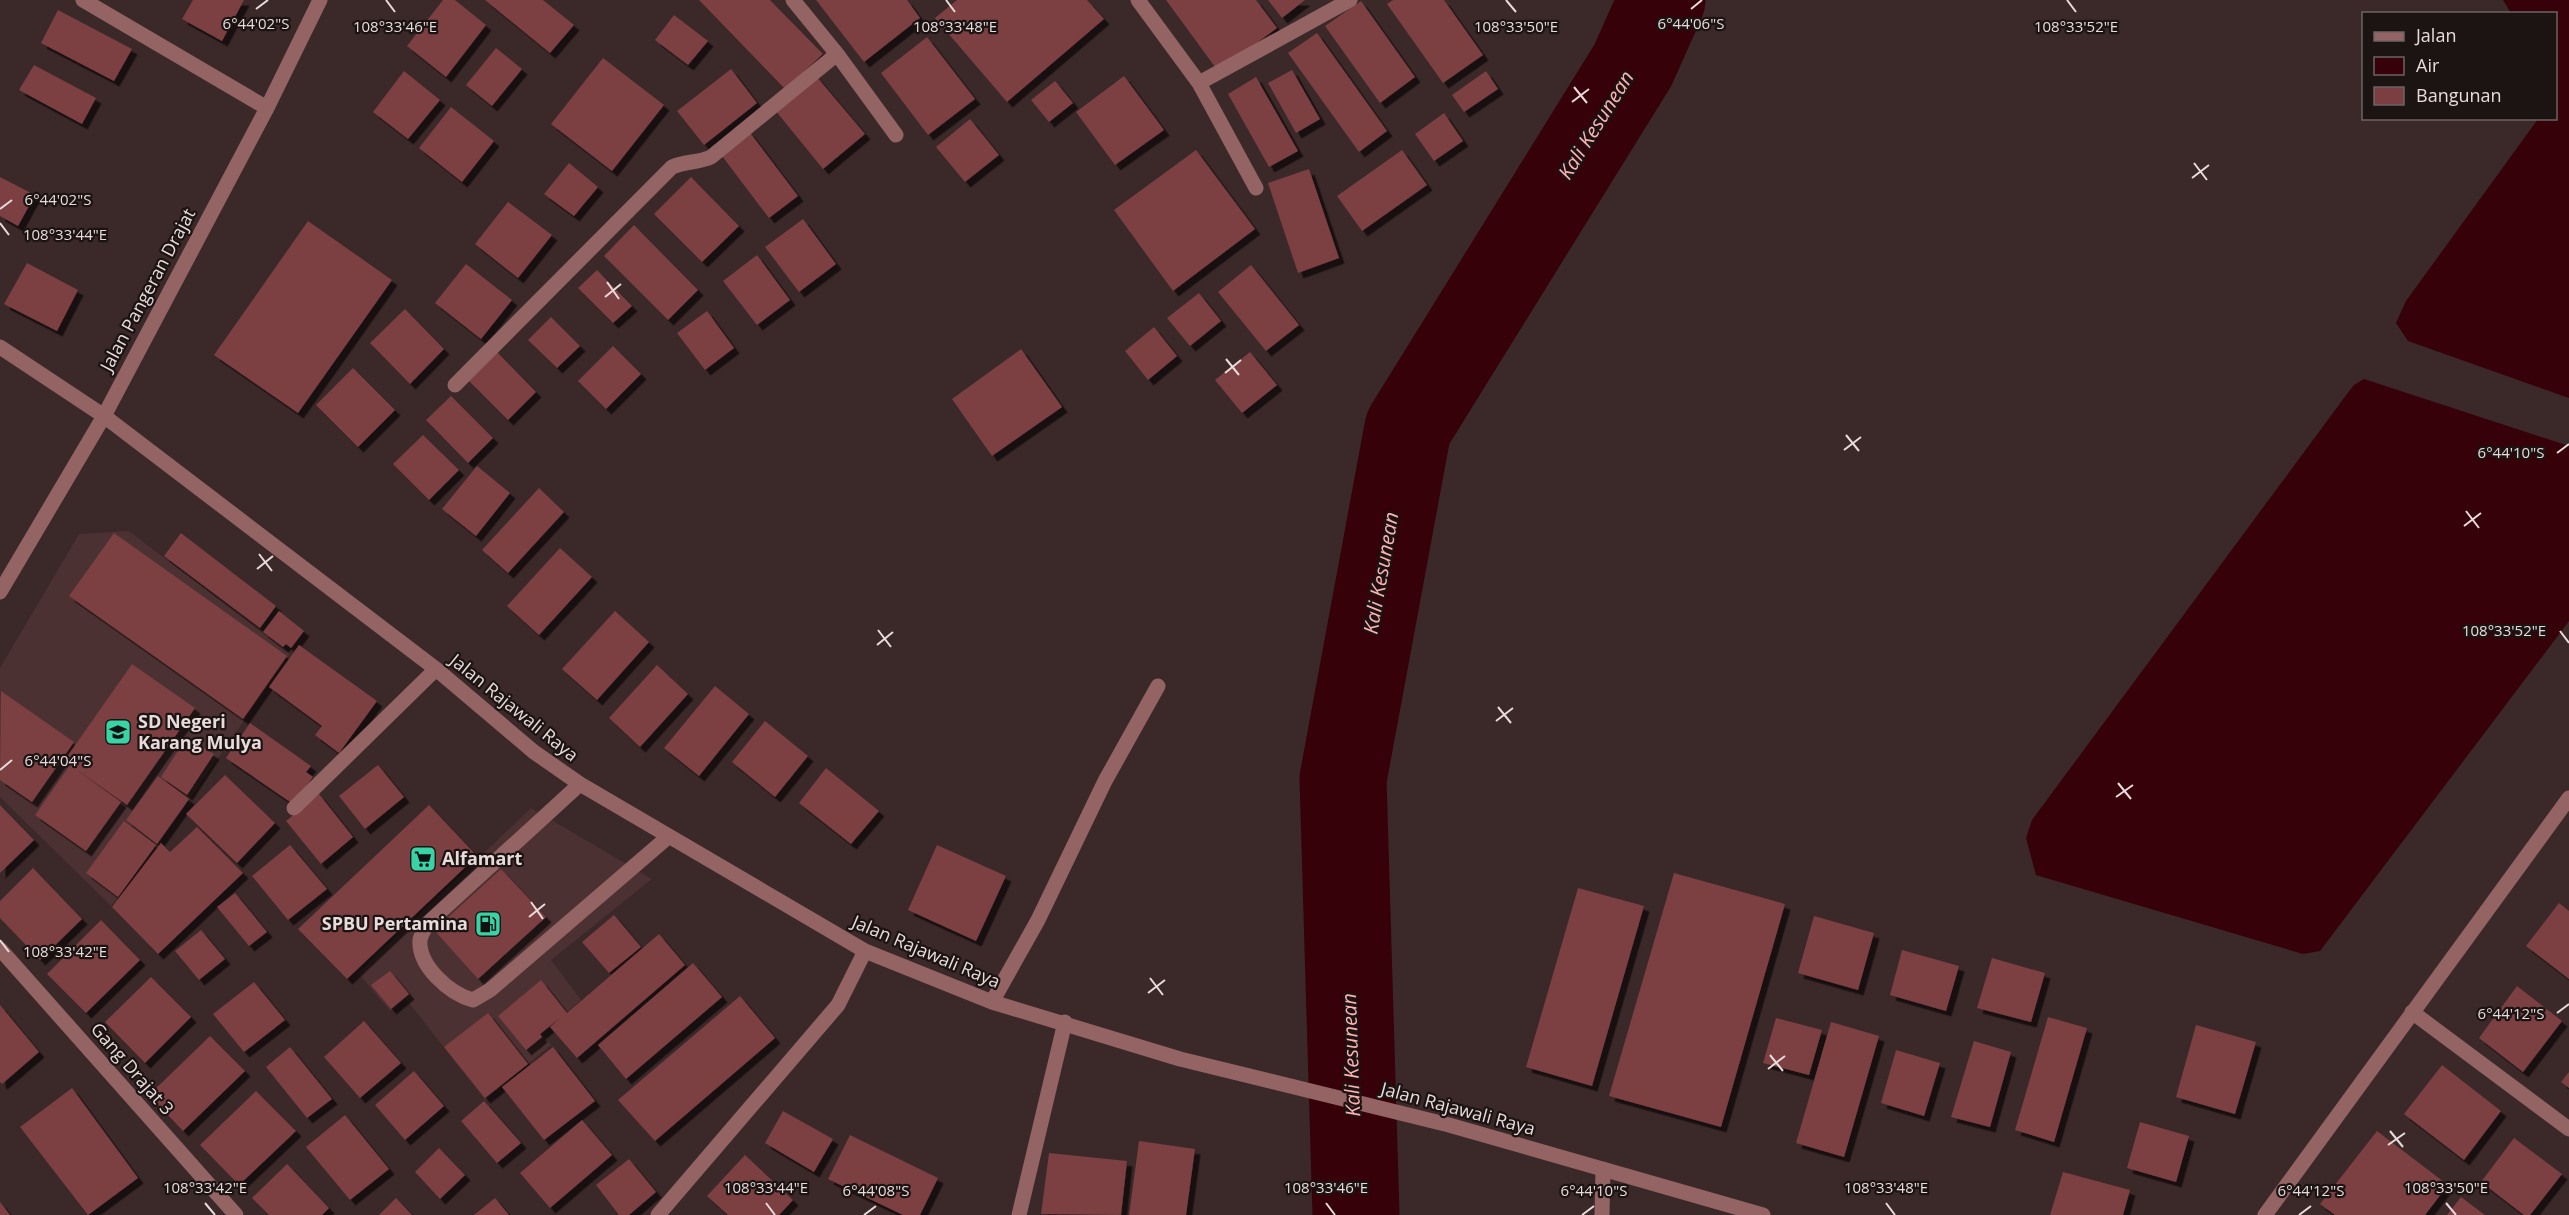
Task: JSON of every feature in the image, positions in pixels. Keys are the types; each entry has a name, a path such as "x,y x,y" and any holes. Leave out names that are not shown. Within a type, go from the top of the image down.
{"street":[{"path":"83,0 267,108"},
{"name":"Jalan Pangeran Drajat","path":"0,592 104,416 267,108 320,0"},
{"path":"792,0 837,54 896,135"},
{"path":"1138,0 1199,83 1256,188"},
{"path":"1199,83 1350,0"},
{"path":"455,385 672,167 711,157 837,54"},
{"name":"Jalan Rajawali Raya","path":"0,348 104,416 436,669 534,752 579,784 865,951 992,1002 1180,1059 1449,1125 1763,1215"},
{"path":"294,808 436,669"},
{"path":"992,1002 1038,920 1105,781 1158,686"},
{"path":"579,784 428,923 420,937 420,947 425,963 462,997 473,1000 512,973 668,837"},
{"path":"2265,1215 2569,798"},
{"name":"Gang Drajat 3","path":"0,949 236,1215"},
{"path":"658,1215 838,1005 865,951"},
{"path":"2412,1012 2569,1129"},
{"path":"1019,1215 1065,1023"},
{"path":"1602,1215 1603,1169"}],"shaded area":[{"name":"SD Negeri Karang Mulya","path":"129,531 290,654 158,845 111,906 0,797 0,668 79,534"},
{"path":"531,808 652,879 551,960 581,1000 542,1034 551,1045 485,1100 406,999 390,1011 358,973"}],"water":[{"path":"2503,0 2569,0 2569,398 2408,341 2396,323 2406,301 2537,120 2557,120 2557,12 2510,12"},
{"path":"2364,379 2569,446 2569,621 2320,951 2303,954 2036,875 2026,838 2032,820 2344,398 2354,385"}],"building":[{"path":"193,0 244,0 222,41 182,19"},
{"path":"443,0 455,0 486,25 446,77 407,46"},
{"path":"485,0 543,0 574,25 550,53"},
{"path":"699,0 770,0 823,54 785,89"},
{"path":"816,0 907,0 920,18 864,62"},
{"path":"957,0 1087,0 1104,19 1007,102 935,18"},
{"path":"1166,0 1256,0 1277,28 1218,71"},
{"path":"1268,0 1305,0 1282,18"},
{"path":"1393,0 1444,0 1483,55 1443,83 1387,4"},
{"path":"1361,1 1415,77 1380,103 1325,26"},
{"path":"58,10 132,49 114,81 41,43"},
{"path":"674,15 708,41 688,65 655,40"},
{"path":"1317,33 1387,131 1359,152 1288,53"},
{"path":"927,37 975,99 928,135 881,73"},
{"path":"496,48 522,69 492,106 466,85"},
{"path":"603,58 664,105 612,171 551,124"},
{"path":"34,65 96,98 82,124 19,90"},
{"path":"731,69 757,103 704,145 677,111"},
{"path":"1292,70 1320,119 1296,133 1268,83"},
{"path":"404,71 440,100 408,139 373,112"},
{"path":"1486,71 1498,89 1464,112 1452,95"},
{"path":"816,76 865,134 823,169 775,110"},
{"path":"1124,76 1164,130 1115,165 1076,112"},
{"path":"1256,77 1298,151 1269,167 1228,94"},
{"path":"1055,81 1073,103 1049,122 1031,100"},
{"path":"451,107 494,141 462,182 419,148"},
{"path":"1444,113 1463,141 1434,161 1415,134"},
{"path":"970,119 999,155 965,182 936,147"},
{"path":"748,130 798,196 769,218 719,152"},
{"path":"1196,150 1255,229 1173,291 1114,210"},
{"path":"1402,150 1427,185 1362,231 1337,196"},
{"path":"569,163 598,187 574,216 544,194"},
{"path":"1309,169 1339,258 1298,273 1268,183"},
{"path":"0,177 35,195 18,226 0,216"},
{"path":"691,177 739,226 702,262 654,214"},
{"path":"508,202 552,235 518,278 475,244"},
{"path":"803,219 836,264 799,292 765,247"},
{"path":"308,221 392,280 298,413 214,355"},
{"path":"634,225 698,290 668,320 604,256"},
{"path":"757,255 790,300 757,325 723,281"},
{"path":"27,263 78,290 57,331 4,304"},
{"path":"466,264 512,300 481,339 435,303"},
{"path":"1251,265 1299,325 1266,351 1218,292"},
{"path":"597,270 632,306 613,323 578,288"},
{"path":"1199,293 1221,321 1190,346 1167,318"},
{"path":"405,309 444,349 410,384 370,343"},
{"path":"707,311 734,348 705,370 677,333"},
{"path":"551,317 580,346 557,368 528,340"},
{"path":"1154,327 1177,356 1148,380 1125,351"},
{"path":"613,346 641,374 606,409 578,381"},
{"path":"1021,349 1062,407 992,456 952,399"},
{"path":"497,352 536,392 508,420 469,381"},
{"path":"1250,352 1277,385 1242,413 1215,380"},
{"path":"353,368 395,410 358,447 316,405"},
{"path":"451,396 493,438 468,463 426,420"},
{"path":"423,435 459,470 429,500 393,464"},
{"path":"477,466 510,493 476,536 442,509"},
{"path":"539,488 564,512 508,573 482,550"},
{"path":"114,533 287,656 243,719 69,596"},
{"path":"181,533 276,606 260,628 164,556"},
{"path":"560,548 592,577 539,635 507,606"},
{"path":"279,611 304,631 291,648 286,644 283,647 263,632"},
{"path":"615,611 649,642 597,700 562,669"},
{"path":"299,645 377,701 339,753 315,735 322,726 269,687"},
{"path":"132,664 195,708 127,805 74,768 121,802 86,851 35,815 70,765 64,761"},
{"path":"657,665 688,694 640,747 609,718"},
{"path":"715,686 749,714 699,776 664,748"},
{"path":"1,691 74,742 32,802 0,780"},
{"path":"765,721 808,756 775,797 732,762"},
{"path":"250,723 311,766 306,772 313,777 293,804 226,758"},
{"path":"187,737 214,754 187,795 161,777"},
{"path":"378,765 404,797 365,829 339,796"},
{"path":"826,768 879,811 851,844 799,803"},
{"path":"225,775 275,823 237,863 186,814"},
{"path":"158,776 189,799 157,844 126,820"},
{"path":"319,794 353,837 321,864 286,821"},
{"path":"0,805 34,840 0,873"},
{"path":"429,805 477,856 347,979 298,929"},
{"path":"124,821 156,845 118,897 86,873"},
{"path":"197,827 243,873 158,954 112,907 161,843 170,852"},
{"path":"290,845 327,889 288,920 252,876"},
{"path":"937,845 1006,876 976,941 908,910"},
{"path":"33,868 82,919 40,960 0,918 0,901"},
{"path":"501,869 546,917 478,979 434,930"},
{"path":"1674,873 1785,904 1721,1127 1609,1096"},
{"path":"1578,888 1644,906 1592,1086 1526,1067"},
{"path":"235,893 267,932 249,946 217,907"},
{"path":"2559,903 2569,911 2569,979 2526,946"},
{"path":"614,915 641,947 609,973 582,942"},
{"path":"1814,916 1874,933 1858,990 1798,973"},
{"path":"101,920 140,960 86,1013 47,974"},
{"path":"201,930 225,959 199,980 175,951"},
{"path":"659,934 685,965 577,1058 550,1027 561,1017 540,1034 542,1037 526,1050 498,1016 541,980 567,1013"},
{"path":"1902,950 1959,966 1946,1011 1890,995"},
{"path":"1992,958 2045,973 2031,1022 1977,1008"},
{"path":"693,963 722,997 626,1079 598,1045"},
{"path":"390,971 409,994 391,1009 371,985"},
{"path":"151,977 191,1017 145,1063 105,1022"},
{"path":"254,982 285,1020 244,1052 213,1014"},
{"path":"2517,986 2562,1021 2523,1072 2479,1038"},
{"path":"740,996 775,1038 655,1141 618,1100"},
{"path":"0,1005 39,1052 2,1084 0,1082"},
{"path":"488,1013 528,1064 485,1098 444,1047"},
{"path":"2048,1017 2087,1028 2054,1142 2015,1130"},
{"path":"1776,1018 1822,1030 1809,1075 1763,1063"},
{"path":"364,1021 401,1063 360,1098 324,1057"},
{"path":"1831,1022 1879,1036 1844,1157 1796,1143"},
{"path":"2196,1025 2256,1042 2235,1114 2176,1097"},
{"path":"210,1036 245,1071 183,1131 149,1095"},
{"path":"1974,1041 2011,1052 1990,1127 1951,1117"},
{"path":"290,1047 332,1099 307,1118 266,1067"},
{"path":"553,1047 595,1101 544,1140 502,1087"},
{"path":"1896,1050 1940,1063 1924,1116 1881,1103"},
{"path":"2442,1065 2501,1111 2464,1160 2404,1114"},
{"path":"414,1071 444,1106 405,1140 375,1105"},
{"path":"2569,1072 2569,1088 2561,1082"},
{"path":"72,1088 138,1178 88,1215 20,1127"},
{"path":"256,1091 296,1131 239,1185 200,1145"},
{"path":"484,1101 521,1143 497,1163 461,1121"},
{"path":"783,1111 833,1139 814,1172 765,1143"},
{"path":"345,1115 389,1169 350,1200 306,1147"},
{"path":"582,1120 612,1155 550,1208 520,1173"},
{"path":"2140,1122 2189,1136 2176,1182 2127,1168"},
{"path":"2377,1131 2448,1185 2425,1215 2335,1215 2320,1204"},
{"path":"850,1135 938,1178 920,1215 903,1215 828,1179"},
{"path":"2514,1138 2562,1174 2530,1215 2524,1215 2481,1182"},
{"path":"1139,1141 1195,1149 1186,1215 1129,1215"},
{"path":"439,1148 465,1175 440,1199 415,1172"},
{"path":"1049,1153 1127,1161 1121,1215 1041,1214"},
{"path":"745,1155 793,1200 779,1215 728,1215 707,1196"},
{"path":"629,1159 656,1192 629,1215 619,1215 596,1185"},
{"path":"287,1164 329,1208 322,1215 269,1215 252,1198"},
{"path":"2063,1172 2130,1190 2123,1215 2050,1215"},
{"path":"2461,1197 2485,1215 2447,1215"},
{"path":"396,1198 412,1215 379,1215"},
{"path":"495,1198 509,1215 474,1215"},
{"path":"0,1202 10,1215 0,1215"}],"waterway":[{"name":"Kali Kesunean","path":"1356,1215 1343,779 1408,428 1633,65 1662,0"}],"place":[{"name":"SD Negeri Karang Mulya","path":"118,732"},
{"name":"Alfamart","path":"423,859"},
{"name":"SPBU Pertamina","path":"488,924"}]}
